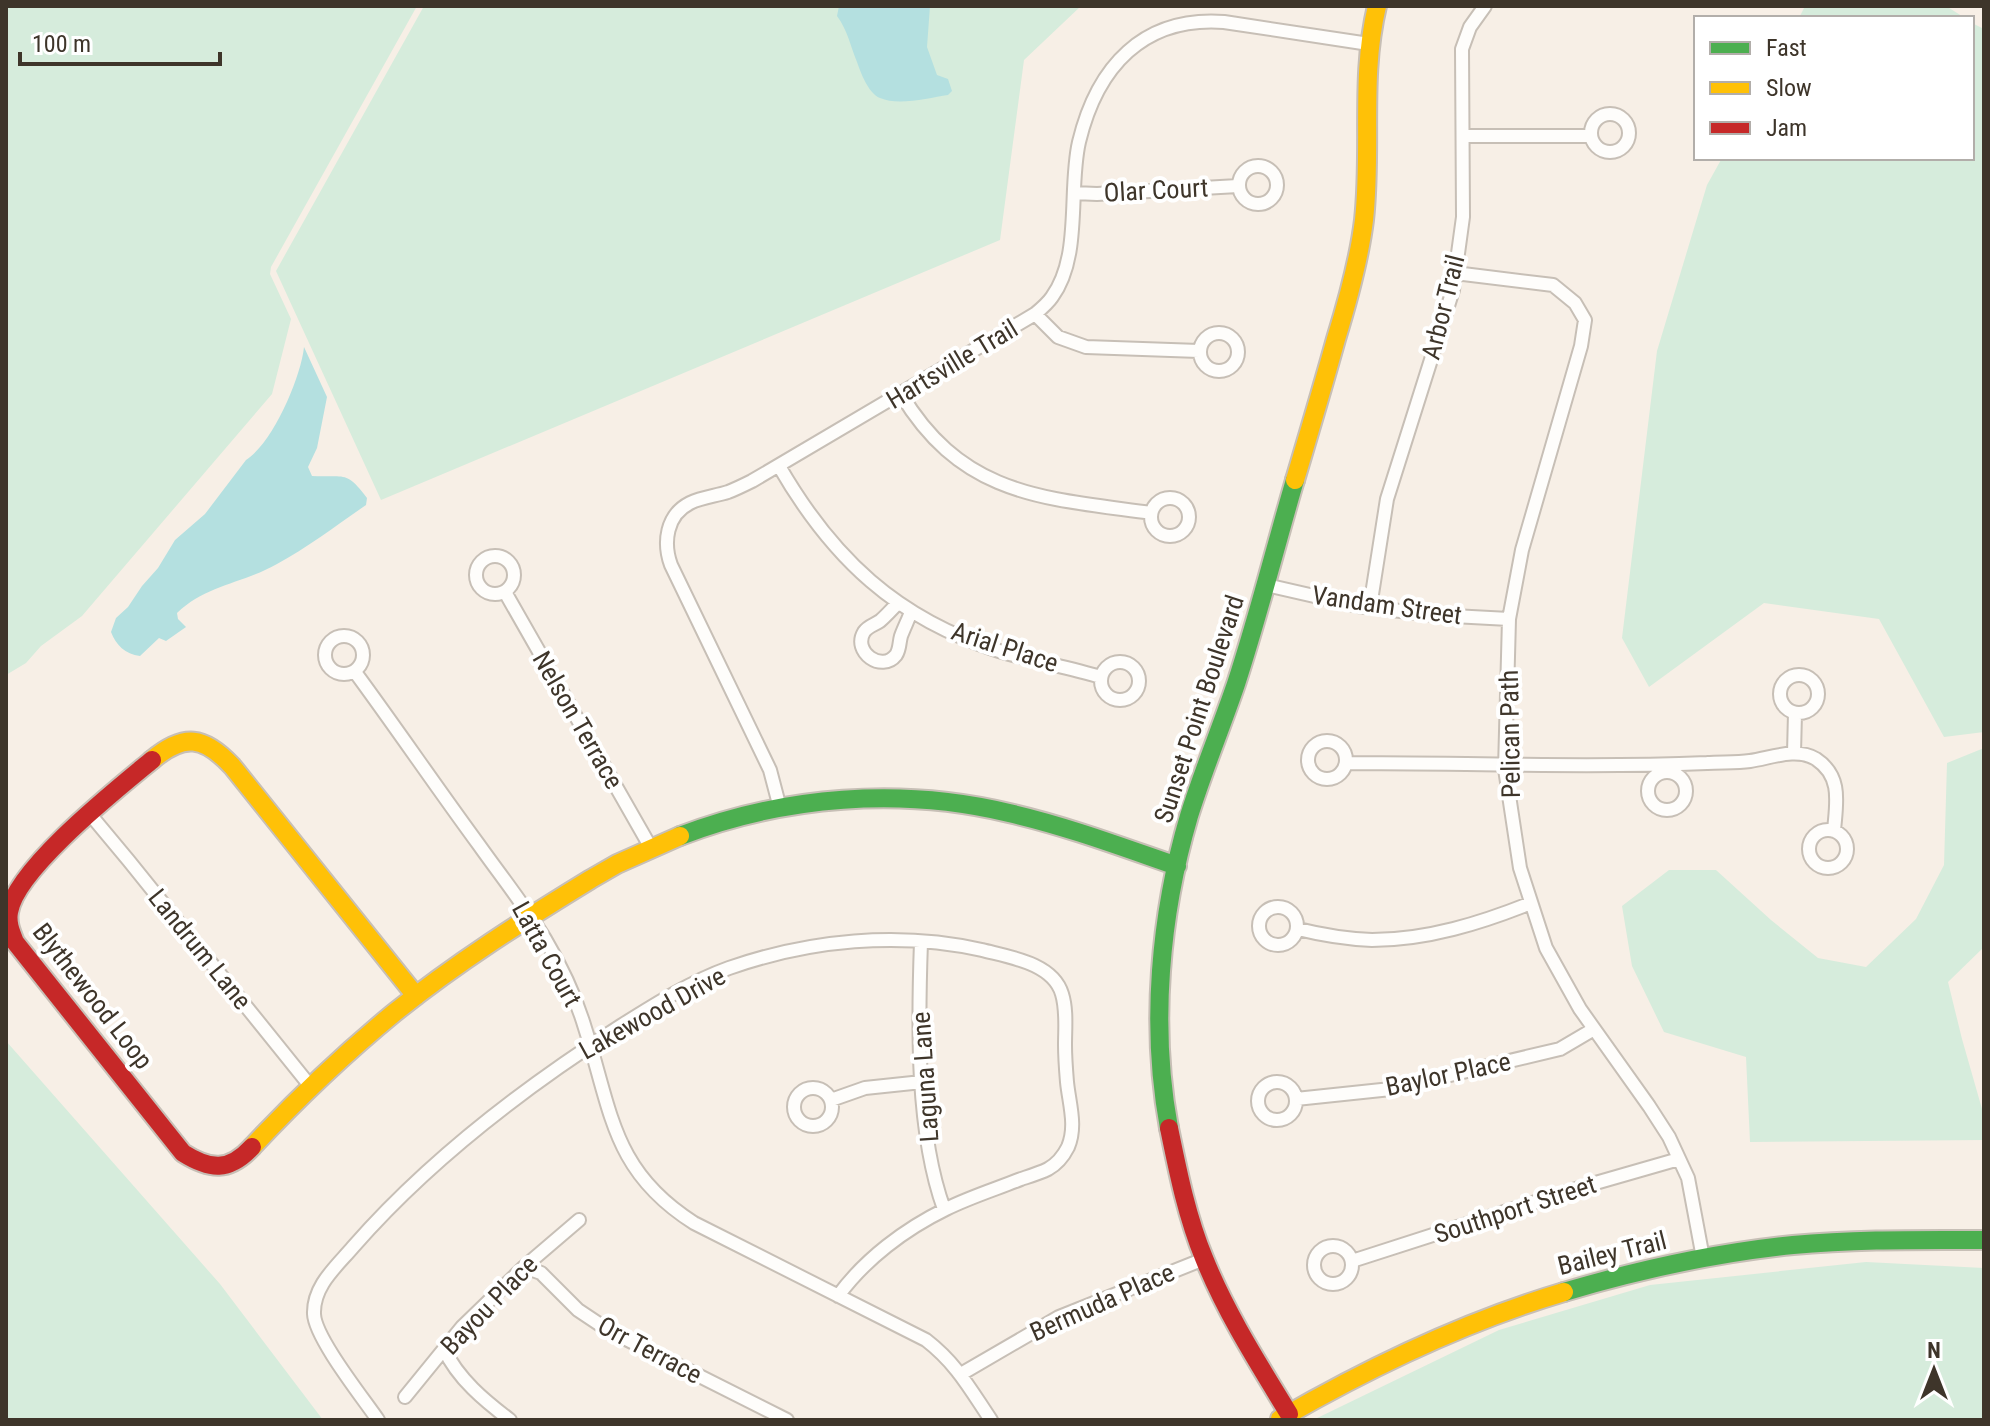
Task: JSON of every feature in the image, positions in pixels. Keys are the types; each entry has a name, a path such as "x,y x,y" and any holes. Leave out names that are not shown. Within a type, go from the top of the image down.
{"street":[{"name":"Sunset Point Boulevard","path":"1284,1417 1204,1259 1182,1190 1164,1097 1159,1001 1165,926 1188,822 1235,688 1266,585 1362,237 1367,170 1367,72 1371,28 1377,6"},
{"name":"Arbor Trail","path":"1370,607 1387,499 1453,290 1463,217 1462,49 1470,27 1485,6"},
{"name":"Hartsville Trail","path":"780,808 770,770 666,551 670,524 679,512 690,503 728,492 779,466 1035,314 1052,297 1067,266 1079,142 1102,84 1127,52 1144,39 1165,28 1205,20 1369,44"},
{"path":"1463,136 1591,136"},
{"name":"Olar Court","path":"1074,193 1238,186"},
{"name":"Pelican Path","path":"1455,273 1553,285 1575,303 1585,320 1581,346 1522,550 1509,619 1506,764 1520,868 1546,948 1580,1009 1669,1137 1688,1178 1703,1258"},
{"path":"1035,314 1058,337 1086,347 1199,351"},
{"path":"901,394 914,414 949,452 973,470 998,482 1023,492 1059,500 1151,513"},
{"name":"Arial Place","path":"779,466 819,528 853,565 911,612 964,638 1000,651 1101,677"},
{"name":"Vandam Street","path":"1266,585 1358,606 1434,615 1509,619"},
{"name":"Nelson Terrace","path":"505,592 651,848"},
{"path":"898,603 865,631 861,646 870,658 884,662 897,654 911,612"},
{"name":"Latta Court","path":"355,672 531,918 552,953 585,1027 621,1146 633,1167 659,1198 694,1223 926,1340 944,1353 991,1420"},
{"path":"1794,753 1795,713"},
{"name":"Blythewood Loop","path":"416,996 232,766 212,746 191,740 179,741 166,748 56,843 19,889 8,915 15,942 183,1153 196,1162 228,1166 253,1148 361,1040 446,973 619,863 700,829 780,808 834,801 949,802 1034,817 1177,866"},
{"path":"1346,763 1668,768 1794,753 1816,760 1834,782 1837,790 1834,831"},
{"name":"Landrum Lane","path":"89,813 311,1087"},
{"path":"1298,929 1373,940 1431,934 1490,919 1531,903"},
{"name":"Lakewood Drive","path":"378,1420 319,1332 314,1317 318,1288 365,1233 441,1158 497,1112 590,1046 701,980 784,951 836,943 898,940 970,947 1036,966 1057,983 1065,1010 1067,1083 1072,1122 1069,1144 1064,1153 1049,1168 944,1209 888,1245 862,1267 838,1296"},
{"name":"Laguna Lane","path":"921,942 922,1082 932,1169 944,1209"},
{"name":"Baylor Place","path":"1296,1099 1391,1089 1560,1049 1594,1029"},
{"path":"831,1100 865,1088 922,1082"},
{"name":"Southport Street","path":"1352,1261 1679,1159"},
{"name":"Bayou Place","path":"405,1397 462,1327 524,1267 579,1220"},
{"name":"Bailey Trail","path":"1284,1417 1374,1366 1432,1339 1549,1295 1609,1279 1703,1258 1805,1244 1871,1240 1984,1240"},
{"name":"Bermuda Place","path":"961,1374 1059,1317 1204,1259"},
{"name":"Orr Terrace","path":"524,1267 541,1273 578,1310 600,1325 787,1420"},
{"path":"444,1349 450,1362 467,1382 510,1420"}],"green space":[{"path":"6,6 417,6 271,267 270,274 291,319 272,394 82,616 41,646 26,663 6,675"},
{"path":"424,6 1081,6 1024,60 1000,240 381,500 276,271"},
{"path":"1805,6 1946,6 1962,16 1800,16"},
{"path":"1974,24 1984,29 1984,732 1944,737 1879,619 1764,603 1649,687 1622,638 1657,351 1707,185 1721,160 1974,160"},
{"path":"1984,748 1984,947 1948,982 1984,1116 1984,1140 1750,1142 1746,1057 1664,1032 1632,966 1622,906 1669,870 1716,870 1818,958 1866,967 1916,919 1944,865 1947,763"},
{"path":"6,1041 220,1284 323,1420 6,1420"},
{"path":"1866,1262 1984,1268 1984,1420 1313,1420 1499,1330 1650,1285"}],"water":[{"path":"839,6 930,6 927,47 937,75 948,79 952,91 948,95 904,101 887,100 876,95 863,77 837,16"},
{"path":"304,347 327,397 317,448 308,467 312,476 349,479 367,498 366,505 277,564 213,590 188,604 177,613 178,619 186,627 166,641 159,638 140,656 126,651 118,645 111,632 116,618 158,568 175,540 205,514 266,439 284,408"}],"traffic: fast":[{"path":"1169,1128 1163,1089 1159,1011 1171,892 1189,816 1244,659 1295,480"},
{"path":"680,836 720,822 801,804 885,798 927,800 1030,818 1177,866"},
{"path":"1564,1292 1677,1263 1764,1248 1888,1240 1984,1240"}],"traffic: slow":[{"path":"1295,480 1349,295 1362,235 1369,59 1377,6"},
{"path":"152,760 163,751 184,742 203,744 222,756 416,996"},
{"path":"252,1147 357,1045 442,977 591,879 680,836"},
{"path":"1280,1419 1418,1347 1490,1317 1564,1292"}],"traffic: jam":[{"path":"152,760 70,831 29,874 9,912 10,927 15,942 183,1153 202,1163 219,1166 235,1161 252,1147"},
{"path":"1169,1128 1188,1210 1204,1258 1232,1318 1289,1414"}]}
